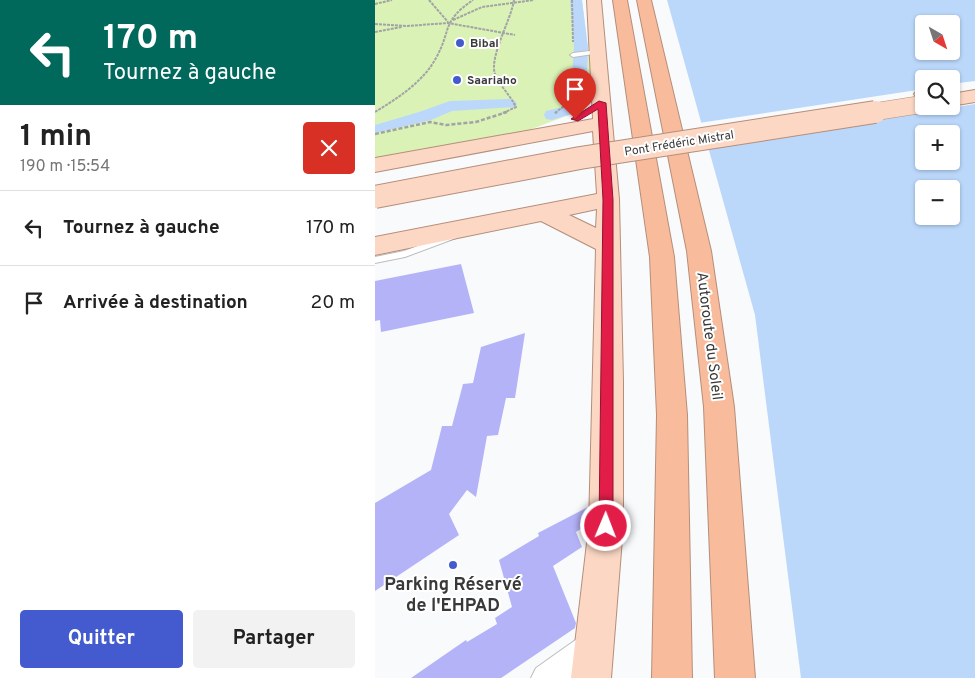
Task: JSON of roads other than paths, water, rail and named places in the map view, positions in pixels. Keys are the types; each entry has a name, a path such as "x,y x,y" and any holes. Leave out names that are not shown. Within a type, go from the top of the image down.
{"highway":[{"path":"620,0 662,257 672,415 672,678"},
{"name":"Autoroute du Soleil","path":"643,0 663,79 699,251 719,407 735,678"}],"main road":[{"path":"593,661 606,526 608,244 608,200 594,0"},
{"path":"960,88 975,86"},
{"name":"Pont Frédéric Mistral","path":"375,186 526,158 915,95"},
{"path":"960,98 975,96"},
{"name":"Pont Frédéric Mistral","path":"375,197 448,181 915,105"},
{"path":"375,165 602,113"},
{"path":"375,246 608,200"},
{"path":"543,212 608,244"}],"street":[{"path":"546,678 593,661"}],"lane":[{"path":"573,55 599,52"},
{"path":"375,260 414,251 473,227"}],"water":[{"path":"667,0 975,0 975,678 801,678 755,315"}],"waterway":[{"path":"552,115 569,110 578,99 581,48 576,0"},
{"path":"378,129 425,116 450,106 509,104"}],"place":[{"name":"Bibal","path":"460,43"},
{"name":"Saariaho","path":"457,80"},
{"name":"Parking Réservé de l'EHPAD","path":"453,565"}]}
